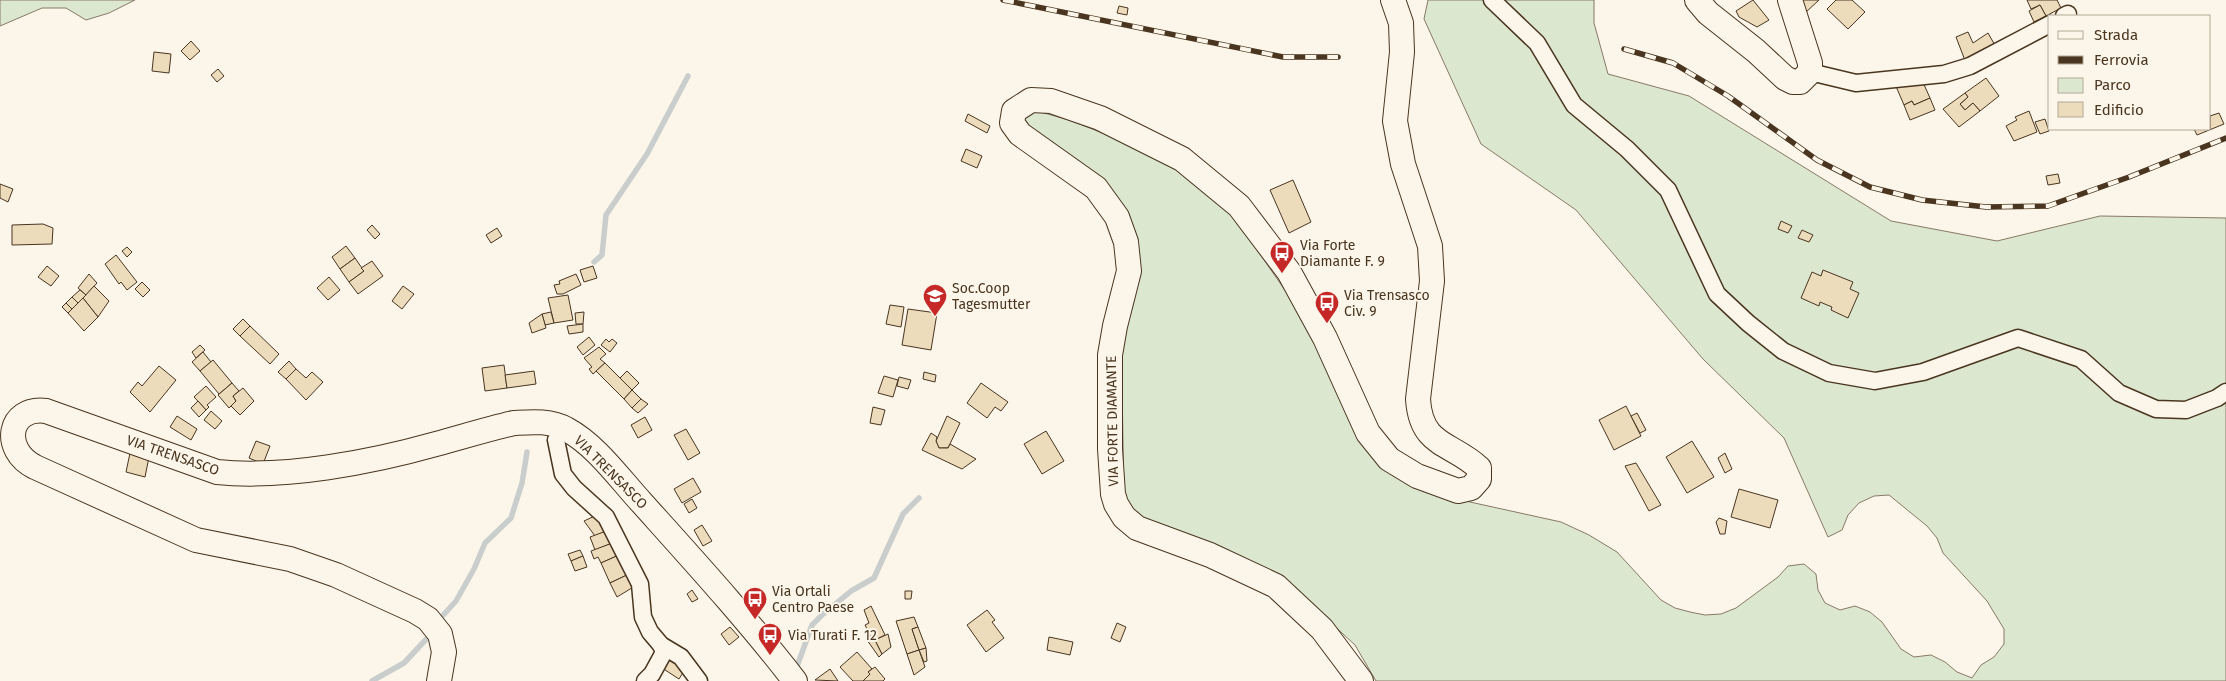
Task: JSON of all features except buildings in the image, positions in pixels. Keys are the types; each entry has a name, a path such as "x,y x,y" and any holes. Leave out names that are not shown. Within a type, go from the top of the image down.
{"main road":[{"name":"VIA FORTE DIAMANTE","path":"1361,681 1322,629 1276,586 1219,559 1137,528 1129,523 1119,511 1113,494 1110,448 1110,355 1115,326 1129,271 1126,242 1117,217 1096,188 1020,134 1012,123 1014,111 1022,105 1031,100 1051,101 1100,118 1182,159 1239,206 1289,272 1325,338 1368,433 1389,459 1417,476 1458,491 1471,488 1479,479 1479,468 1470,460 1440,444 1428,432 1419,414 1418,399 1432,281 1430,246 1403,164 1395,121 1402,52 1401,23 1393,0"},
{"path":"1697,0 1708,13 1756,51 1785,78 1793,82 1800,82 1810,72 1810,62 1790,0"},
{"name":"VIA TRENSASCO","path":"439,681 444,652 440,634 428,619 336,575 290,559 196,540 34,467 26,463 16,452 12,438 16,424 32,411 46,411 211,470 240,474 308,469 394,455 514,423 554,424 576,435 609,468 698,565 795,681"}],"street":[{"path":"1492,0 1537,43 1574,105 1627,149 1668,190 1717,294 1783,351 1829,373 1875,381 1923,372 2018,338 2081,359 2119,393 2156,409 2186,410 2217,398 2226,392"},
{"path":"1810,72 1856,83 1944,74 1970,66 2048,25"},
{"path":"556,440 563,474 574,488 606,517 640,584 643,617 650,632 662,645 681,656 699,681"},
{"path":"645,681 652,674 664,652 662,645"}],"green space":[{"path":"0,0 135,0 109,13 86,20 66,8 42,8 0,26"},
{"path":"1428,0 1594,0 1594,23 1608,74 1689,96 1891,221 1997,241 2100,216 2226,218 2226,681 1376,681 1355,645 1279,575 1141,517 1124,500 1121,326 1139,254 1028,128 1023,114 1037,111 1069,120 1159,155 1233,215 1309,325 1395,474 1470,502 1561,522 1589,535 1617,552 1661,600 1675,608 1705,615 1721,614 1736,608 1778,577 1788,566 1804,564 1816,574 1818,590 1825,603 1840,610 1855,606 1870,612 1882,622 1901,649 1914,657 1931,655 1945,662 1957,672 1972,678 1981,665 1994,657 2004,644 2004,629 1987,601 1943,553 1937,538 1927,526 1889,495 1874,496 1859,503 1848,515 1842,530 1828,537 1784,438 1703,359 1576,210 1481,144 1424,19"}],"waterway":[{"path":"594,262 602,255 606,215 647,154 688,76"},
{"path":"437,622 456,601 474,569 485,543 511,518 522,483 527,452"},
{"path":"795,672 812,625 851,591 874,578 903,514 919,498"},
{"path":"372,681 404,663 432,633"}],"railway":[{"path":"1003,0 1283,57 1338,57"},
{"path":"1624,49 1673,63 1728,96 1817,160 1870,187 1922,200 1986,207 2048,206 2129,177 2226,138"}],"place":[{"name":"Via Forte Diamante F. 9","path":"1282,274"},
{"name":"Soc.Coop Tagesmutter","path":"935,317"},
{"name":"Via Trensasco Civ. 9","path":"1327,324"},
{"name":"Via Ortali Centro Paese","path":"755,620"},
{"name":"Via Turati F. 12","path":"770,656"}]}
